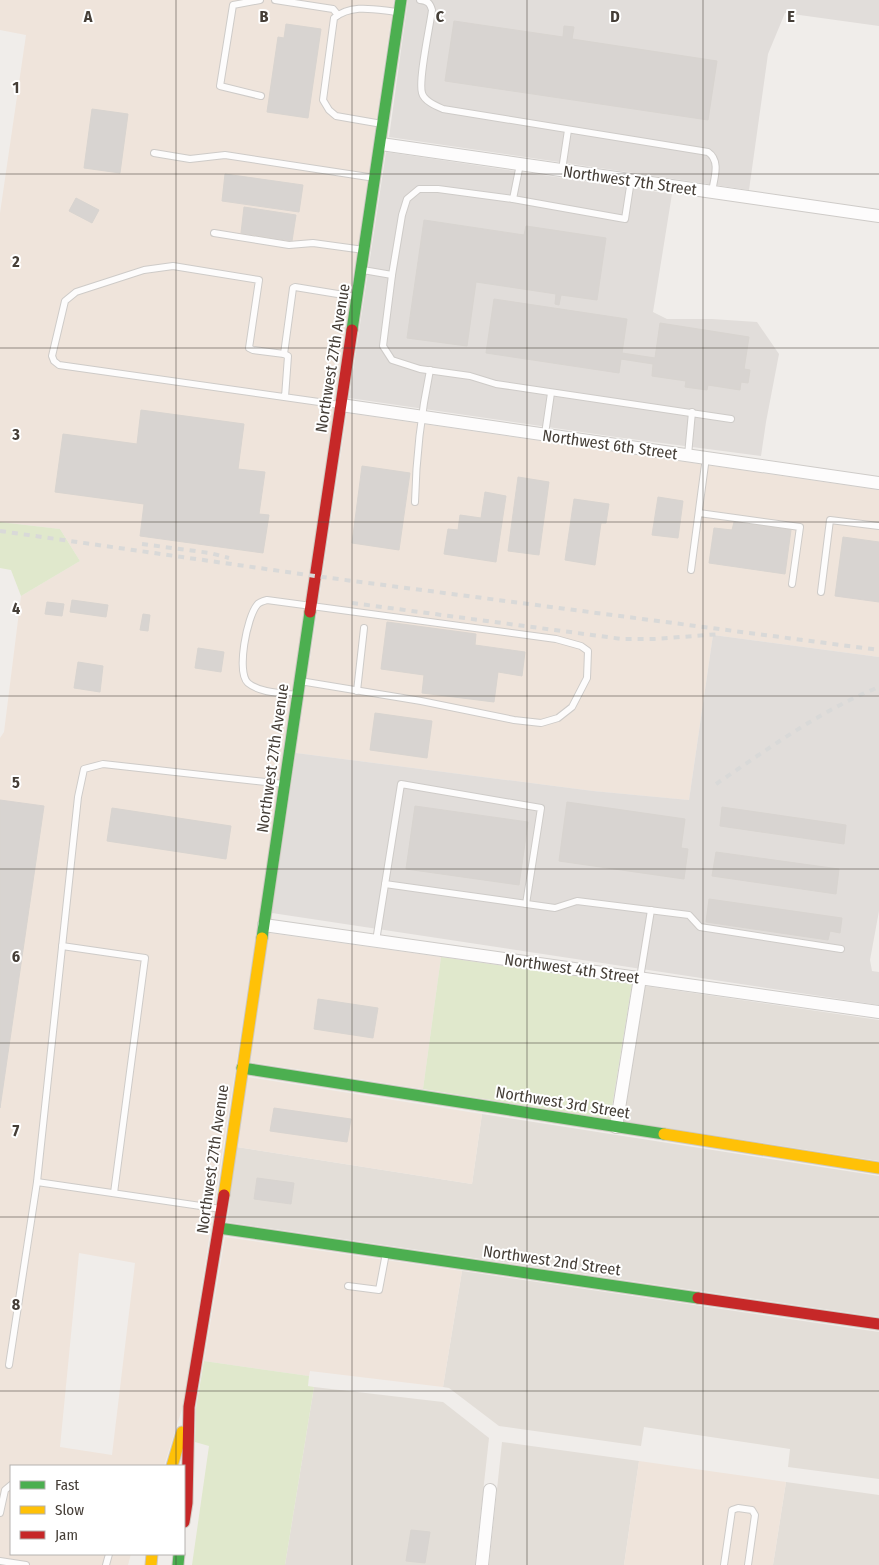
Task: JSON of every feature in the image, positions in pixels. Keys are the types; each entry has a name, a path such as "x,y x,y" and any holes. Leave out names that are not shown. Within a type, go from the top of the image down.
{"main road":[{"name":"Northwest 27th Avenue","path":"185,1512 190,1407 222,1209 401,0"},
{"name":"Northwest 3rd Street","path":"242,1068 879,1168"},
{"name":"Northwest 2nd Street","path":"219,1228 879,1324"},
{"path":"172,1465 190,1407"}],"street":[{"name":"Northwest 7th Street","path":"381,144 879,216"},
{"name":"Northwest 6th Street","path":"341,405 879,482"},
{"name":"Northwest 4th Street","path":"264,925 879,1012"},
{"path":"616,1127 640,978"},
{"path":"482,1565 490,1490"}],"lane":[{"path":"260,0 233,5 220,86 261,96"},
{"path":"274,0 333,9 338,15"},
{"path":"420,0 426,0 432,10 422,77 422,93 427,101 443,109 708,152 712,155 716,166 712,192"},
{"path":"384,125 336,116 329,110 323,100 334,18 358,8 399,13"},
{"path":"562,170 568,130"},
{"path":"154,153 190,159 225,155 376,178"},
{"path":"513,199 520,164"},
{"path":"631,180 625,219 513,199 438,189 419,189 407,199 402,215 383,346 392,360 420,369 470,376 496,384 551,393 731,419"},
{"path":"214,234 289,245 313,243 365,250"},
{"path":"285,396 288,356 249,348 259,280 173,266 144,270 76,292 65,300 52,356 59,365 341,405"},
{"path":"362,270 392,275"},
{"path":"284,354 293,288 358,297"},
{"path":"415,502 421,416 430,370"},
{"path":"545,434 551,393"},
{"path":"688,455 692,412"},
{"path":"691,570 706,458"},
{"path":"699,513 800,527 792,584"},
{"path":"820,592 830,520 879,526"},
{"path":"298,695 258,689 247,681 243,672 246,632 252,613 258,603 267,600 556,639 581,646 588,650 588,678 572,707 558,718 541,723 514,720 421,701 300,681"},
{"path":"357,691 364,628"},
{"path":"8,1365 37,1182 78,797 84,770 104,764 285,784"},
{"path":"376,941 401,784 541,808 526,904"},
{"path":"385,884 556,908 577,901 689,915 700,927 841,949"},
{"path":"640,978 651,910"},
{"path":"62,946 146,958 114,1193"},
{"path":"37,1182 222,1209"},
{"path":"348,1286 379,1290 386,1252"},
{"path":"0,1513 5,1490 10,1485"},
{"path":"724,1565 732,1510 738,1508 752,1510 755,1515 748,1565"},
{"path":"0,1561 26,1565"}],"shaded area":[{"path":"0,0 394,0 258,924 183,1406 164,1465 10,1465 10,1555 131,1555 128,1565 0,1565 0,738 4,732 21,596 80,561 60,529 0,522 0,213 26,35 0,30","holes":["79,1253 135,1263 112,1455 60,1447"]},
{"path":"408,0 879,0 879,26 785,13 768,54 749,190 389,137"},
{"path":"386,152 672,194 653,312 667,319 757,322 779,354 761,456 349,398"},
{"path":"347,413 879,490 879,657 713,635 689,800 593,791 296,753"},
{"path":"713,635 879,657 879,911 870,960 872,971 879,972 879,1005 272,913 296,753 593,791 689,800"},
{"path":"269,933 441,957 423,1089 250,1062"},
{"path":"645,986 879,1020 879,1161 623,1121"},
{"path":"247,1077 482,1114 472,1184 237,1147"},
{"path":"482,1114 879,1176 879,1317 227,1222 237,1147 472,1184"},
{"path":"225,1237 462,1271 443,1387 310,1371 309,1376 204,1361"},
{"path":"462,1271 879,1332 879,1479 788,1467 790,1449 644,1427 641,1446 499,1426 449,1388 443,1387"},
{"path":"314,1387 443,1402 489,1438 475,1565 285,1565"},
{"path":"502,1442 639,1461 624,1565 489,1565"},
{"path":"639,1461 786,1482 773,1565 624,1565"},
{"path":"786,1482 879,1495 879,1565 773,1565"}],"green space":[{"path":"0,522 60,529 80,561 21,596 11,570 0,568"},
{"path":"441,957 632,984 610,1119 423,1089"},
{"path":"204,1361 309,1376 308,1386 314,1387 285,1565 192,1565 209,1446 195,1442 196,1408"}],"building":[{"path":"454,21 563,37 564,26 574,27 572,39 717,61 708,120 445,81"},
{"path":"286,24 321,29 308,118 267,112 278,37 284,38"},
{"path":"92,109 128,114 120,173 84,168"},
{"path":"225,174 303,185 299,212 222,201"},
{"path":"76,198 99,210 92,223 69,211"},
{"path":"244,207 296,215 292,241 241,233"},
{"path":"424,220 524,235 526,226 606,238 597,300 561,295 559,305 555,304 556,294 476,282 467,346 407,338"},
{"path":"494,299 627,319 622,353 655,358 660,323 749,337 744,369 750,370 748,383 741,382 740,390 708,385 707,390 685,387 686,381 652,376 653,364 621,359 619,373 486,353"},
{"path":"141,410 244,424 238,469 265,472 259,514 269,515 263,553 140,536 144,504 55,492 63,434 137,444"},
{"path":"362,466 410,473 399,550 352,543"},
{"path":"518,477 549,482 539,555 508,551"},
{"path":"485,492 506,496 496,562 444,554 448,529 458,530 460,515 481,518"},
{"path":"658,497 683,501 678,538 652,535"},
{"path":"574,499 609,504 606,523 601,523 595,565 565,560"},
{"path":"734,522 791,530 785,574 709,563 714,528 732,530"},
{"path":"843,537 879,542 879,602 835,596"},
{"path":"72,600 108,605 106,617 70,612"},
{"path":"47,602 64,604 62,616 45,614"},
{"path":"143,614 150,615 148,631 140,630"},
{"path":"387,622 476,634 475,645 525,652 522,676 498,672 494,702 422,693 424,675 381,669"},
{"path":"198,648 224,652 221,672 195,668"},
{"path":"78,662 103,666 100,692 74,688"},
{"path":"375,713 432,721 427,758 370,750"},
{"path":"0,800 44,806 0,1108"},
{"path":"567,802 685,819 681,848 688,849 684,879 559,861"},
{"path":"415,806 528,822 519,885 406,869"},
{"path":"722,807 846,825 844,844 720,826"},
{"path":"112,808 231,826 226,859 107,841"},
{"path":"716,852 839,869 836,894 712,876"},
{"path":"709,899 842,918 840,933 830,931 828,940 706,922"},
{"path":"318,999 378,1008 373,1038 314,1029"},
{"path":"274,1108 351,1119 347,1142 270,1131"},
{"path":"257,1178 294,1183 291,1204 254,1199"},
{"path":"411,1530 430,1532 425,1563 406,1561"}],"railway":[{"path":"0,531 315,576 879,650"},
{"path":"142,544 210,553 229,558"},
{"path":"352,603 622,639 654,639 721,634"},
{"path":"716,784 775,744 836,707 879,687"}],"traffic: fast":[{"path":"352,330 401,0"},
{"path":"262,938 310,612"},
{"path":"242,1068 664,1134"},
{"path":"219,1228 698,1298"},
{"path":"178,1565 179,1555"}],"traffic: slow":[{"path":"224,1195 262,938"},
{"path":"664,1134 879,1168"},
{"path":"172,1465 182,1432"},
{"path":"151,1565 152,1555"}],"traffic: jam":[{"path":"310,612 352,330"},
{"path":"185,1516 187,1503 189,1407 224,1195"},
{"path":"698,1298 879,1324"}]}
